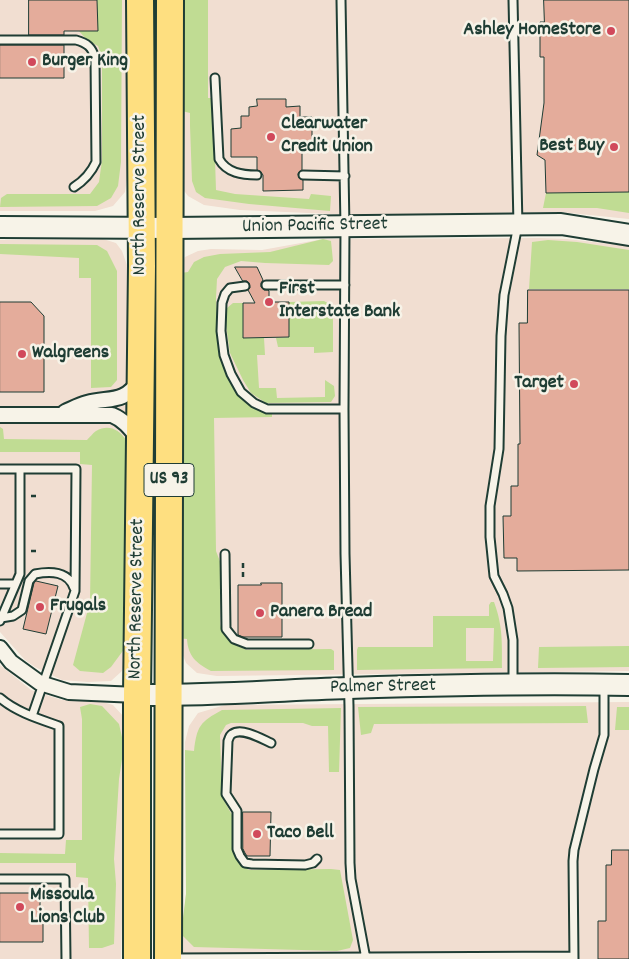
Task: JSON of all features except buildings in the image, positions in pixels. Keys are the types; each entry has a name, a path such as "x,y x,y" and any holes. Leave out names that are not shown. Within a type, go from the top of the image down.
{"highway":[{"name":"North Reserve Street","path":"136,959 142,266 140,0"},
{"name":"North Reserve Street","path":"168,959 170,0"},
{"path":"123,959 124,835 138,763"}],"street":[{"name":"Union Pacific Street","path":"0,227 170,228 561,224 629,235"},
{"path":"57,415 87,403 124,397 134,389 141,378"},
{"path":"0,415 112,415 129,426 140,441"},
{"path":"0,648 12,662 40,683 69,692 137,695"},
{"name":"Palmer Street","path":"137,695 349,688 629,685"}],"lane":[{"path":"341,0 345,227 345,554 349,688 351,879 366,958"},
{"path":"513,0 518,225 504,295 501,336 499,449 490,506 490,537 494,576 508,608 513,640 513,685"},
{"path":"0,40 76,40 84,42 93,50 95,58 96,162 92,171 74,187"},
{"path":"215,78 219,159 223,166 232,171 244,175 257,175"},
{"path":"303,175 344,176"},
{"path":"266,285 345,285"},
{"path":"246,286 230,288 225,294 222,303 221,331 224,355 231,374 241,392 254,403 267,409 344,409"},
{"path":"0,469 76,468 75,591 32,716"},
{"path":"1,619 20,574 20,469"},
{"path":"225,554 226,629 234,639 247,644 309,644"},
{"path":"1,619 13,616 22,610 29,581 35,574 54,572 64,575 72,581 75,591"},
{"path":"0,584 15,584"},
{"path":"168,959 574,957 574,850 604,735 604,685"},
{"path":"0,698 32,716 59,726 60,834 0,834"},
{"path":"271,743 252,734 241,733 231,735 228,740 226,794 237,811 237,849 245,863 252,864 305,864 313,863 317,859"},
{"path":"0,879 65,879 66,959"}],"path":[{"path":"30,496 40,496"},
{"path":"29,551 40,551"},
{"path":"243,564 243,579"}],"shaded area":[{"path":"0,0 128,0 127,179 125,192 113,206 95,211 0,211"},
{"path":"183,0 629,0 629,219 560,212 354,215 240,210 204,205 188,196 182,188"},
{"path":"539,238 629,246 629,671 217,676 197,673 186,663 179,645 181,270 185,257 198,251 211,249 262,250 323,239"},
{"path":"103,239 116,243 122,251 128,268 129,651 122,671 111,681 88,682 62,680 35,667 25,660 0,632 0,240"},
{"path":"0,665 31,690 62,700 96,700 113,705 124,717 126,766 121,959 0,959"},
{"path":"629,702 629,959 179,959 186,894 185,742 189,726 198,713 225,705"}],"green space":[{"path":"97,0 122,0 121,162 118,186 111,198 97,206 0,207 1,198 7,194 90,194 99,182 102,160 102,57 98,46 87,40 79,31 97,31"},
{"path":"183,0 208,0 208,98 213,98 216,190 235,194 309,199 311,194 331,196 330,211 205,198 196,192 192,181 190,113 182,111"},
{"path":"629,192 629,213 597,208 543,208 546,193"},
{"path":"323,239 331,241 333,261 329,265 241,261 225,267 217,279 216,298 219,354 229,380 249,404 272,414 272,417 214,418 216,551 221,564 220,624 224,634 230,641 247,650 331,649 334,651 334,670 211,671 201,665 191,654 187,639 178,638 181,273 188,272 194,262 204,257 220,254 270,252"},
{"path":"548,240 577,242 629,250 629,289 529,289 532,242"},
{"path":"0,244 97,245 107,251 117,271 117,380 111,387 91,388 91,278 79,278 79,258 0,254"},
{"path":"324,301 333,306 333,352 314,353 314,347 278,347 276,338 289,337 289,302"},
{"path":"233,303 243,303 243,338 264,338 265,355 257,355 259,388 276,388 277,398 325,397 325,380 334,386 335,396 331,402 266,403 251,393 230,353 225,318 227,308"},
{"path":"0,427 3,429 4,439 87,440 96,431 109,428 117,430 126,440 125,648 111,667 103,673 80,671 73,665 90,602 92,465 80,464 80,452 0,452"},
{"path":"491,602 494,602 499,619 502,668 357,670 358,647 433,647 433,616 489,616 489,605","holes":["466,628 494,628 493,661 466,661"]},
{"path":"629,646 629,667 538,668 539,647"},
{"path":"90,704 102,706 119,724 124,746 119,779 114,859 116,884 114,944 102,948 89,948 88,878 76,877 76,863 0,863 0,853 65,854 66,840 82,840 82,719 80,707"},
{"path":"586,706 588,723 374,724 371,733 361,735 358,707"},
{"path":"617,707 629,707 629,730 615,730"},
{"path":"341,708 339,772 329,772 328,726 312,726 303,723 231,723 226,725 220,735 222,797 232,815 235,855 239,864 249,870 340,870 353,940 350,948 337,951 194,947 181,934 186,894 185,750 194,751 198,730 204,722 222,710"}],"place":[{"name":"Ashley HomeStore","path":"611,31"},
{"name":"Burger King","path":"32,62"},
{"name":"Clearwater Credit Union","path":"271,137"},
{"name":"Best Buy","path":"614,147"},
{"name":"First Interstate Bank","path":"269,302"},
{"name":"Walgreens","path":"22,354"},
{"name":"Target","path":"574,384"},
{"name":"Frugals","path":"40,607"},
{"name":"Panera Bread","path":"260,613"},
{"name":"Taco Bell","path":"257,834"},
{"name":"Missoula Lions Club","path":"20,907"}]}
